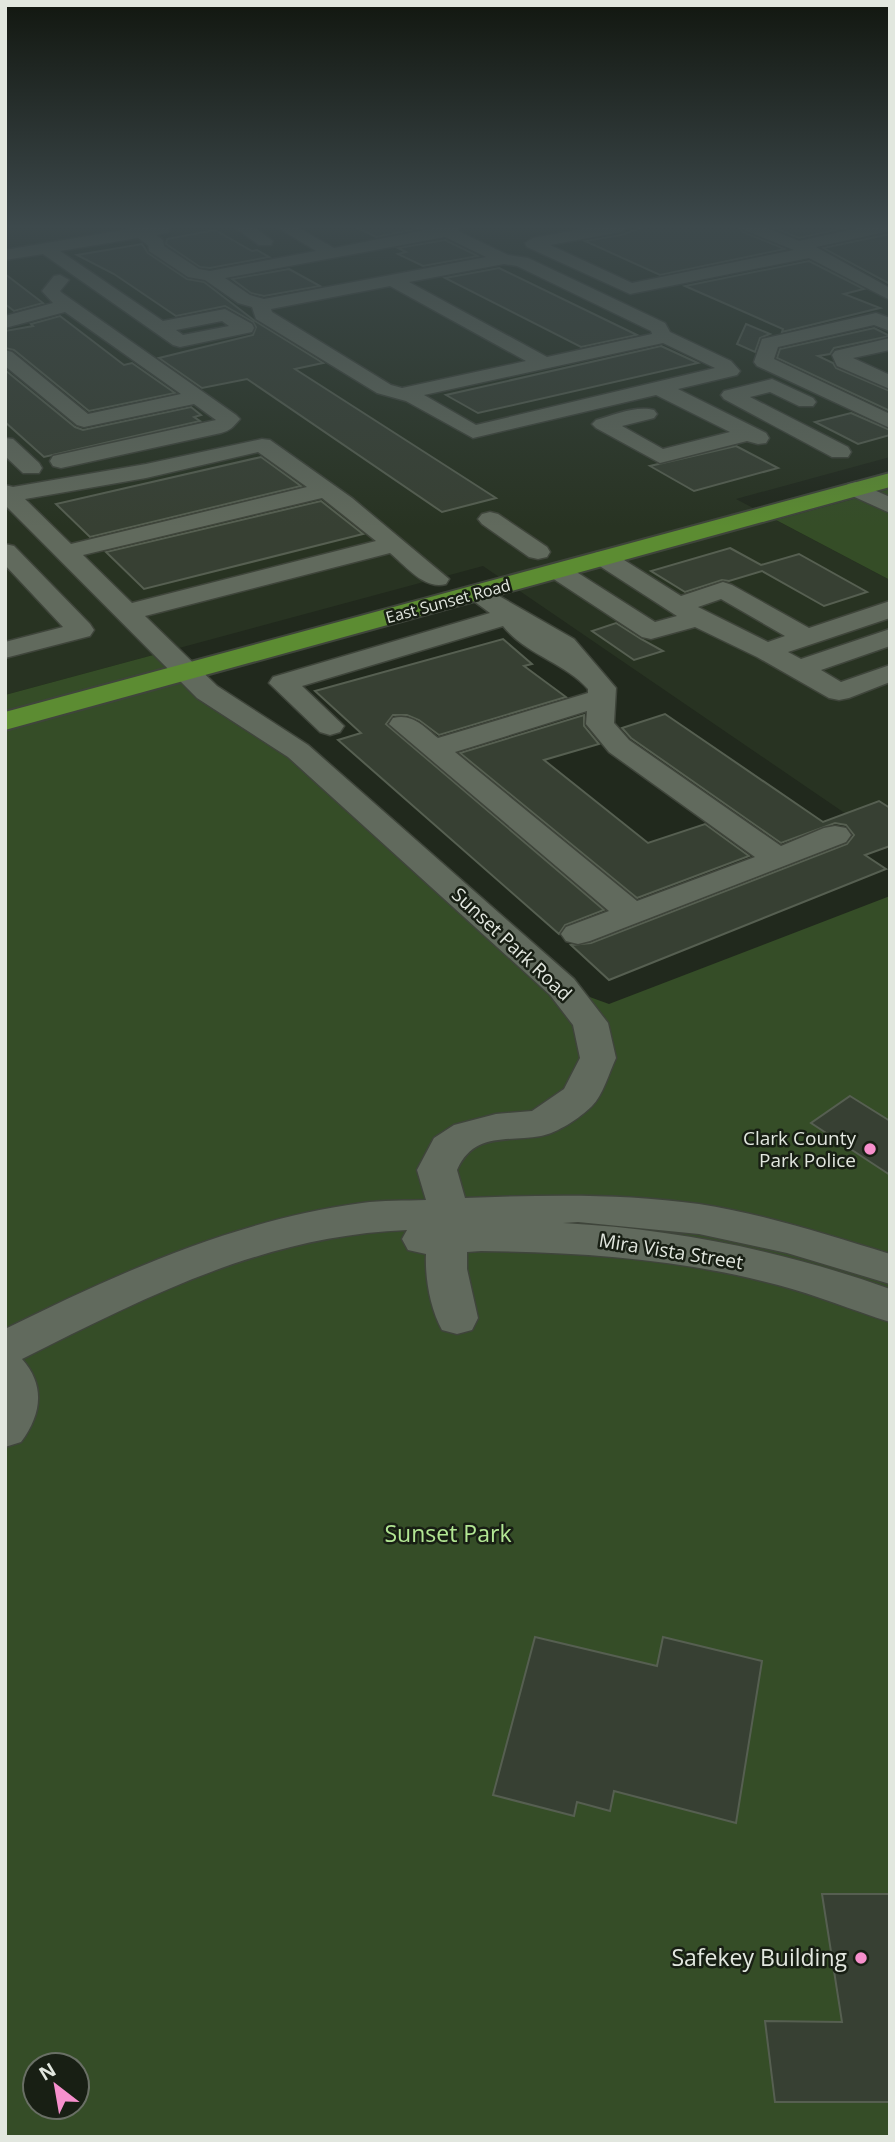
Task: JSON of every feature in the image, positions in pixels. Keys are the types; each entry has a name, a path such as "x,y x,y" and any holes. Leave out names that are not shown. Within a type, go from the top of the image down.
{"main road":[{"name":"East Sunset Road","path":"262,626 538,552 834,463 890,457"},
{"path":"834,463 856,489"},
{"name":"East Sunset Road","path":"5,695 184,656 285,646 890,480"},
{"name":"East Sunset Road","path":"5,722 184,656"}],"street":[{"path":"6,487 31,468 221,427 229,419 99,327"},
{"path":"283,327 384,389 413,397 473,432 730,371 665,337 658,327"},
{"path":"477,327 544,363"},
{"path":"841,327 769,343 764,362 890,422"},
{"path":"401,394 665,337"},
{"path":"890,344 842,355 844,362 890,383"},
{"path":"5,356 84,421 198,397"},
{"path":"16,387 38,383"},
{"path":"659,388 688,418"},
{"path":"771,445 742,430 688,418 603,424 660,456 742,430 772,418 834,463"},
{"path":"631,440 656,434"},
{"path":"5,444 31,468"},
{"path":"6,487 146,471 262,445 325,490 437,579"},
{"name":"Sunset Park Road","path":"6,487 66,552 128,612 184,656 207,692 298,751 562,987 590,1023 598,1058 579,1097 541,1123 496,1127 468,1134 448,1147 437,1170 448,1225 446,1269 457,1318"},
{"path":"856,489 890,506"},
{"path":"66,552 325,490"},
{"path":"489,519 538,552"},
{"path":"128,612 395,544"},
{"path":"5,551 81,630 5,650"},
{"path":"604,558 688,611 839,692 890,673"},
{"path":"558,570 651,632 723,590 806,637"},
{"path":"476,593 511,615 515,624 545,639 570,663 586,670 602,688 600,724 619,746 778,859 835,835"},
{"path":"766,651 890,609"},
{"path":"330,726 283,683 511,615"},
{"path":"799,669 890,637"},
{"path":"285,646 313,675"},
{"path":"434,749 600,698"},
{"path":"403,724 632,912"},
{"name":"Mira Vista Street","path":"448,1225 578,1208 699,1219 788,1238 890,1269"},
{"path":"5,1429 17,1405 17,1388 7,1363 131,1309 244,1267 448,1225"},
{"name":"Mira Vista Street","path":"448,1225 582,1237 700,1253 781,1271 861,1294 890,1306"}],"lane":[{"path":"578,934 778,859"}],"shaded area":[{"path":"5,327 890,327 890,457 736,499 890,580 890,844 483,566 5,695"}],"green space":[{"path":"890,489 890,580 776,520"},
{"name":"Sunset Park","path":"168,651 266,728 562,987 609,1004 890,896 890,2137 5,2137 5,695"}],"building":[{"path":"28,327 74,327 124,365 132,363 175,393 89,411 14,350 5,348 5,331"},
{"path":"256,327 265,327 323,363 295,369 496,498 442,512 247,379 202,388 159,358 253,335"},
{"path":"542,327 620,327 637,335 581,347"},
{"path":"745,327 753,327 770,334 760,338 755,352 737,344"},
{"path":"778,327 803,327 782,332 783,329"},
{"path":"874,328 890,336 834,348 830,354 818,356 833,363 836,368 890,391 890,411 777,358 780,349"},
{"path":"661,346 698,363 478,413 446,395"},
{"path":"5,370 75,427 83,430 191,407 201,415 194,417 200,421 44,457 5,422"},
{"path":"851,413 890,430 890,435 858,444 815,422"},
{"path":"736,446 778,468 694,491 650,466"},
{"path":"261,457 301,486 90,537 56,504"},
{"path":"321,501 363,534 144,589 106,552"},
{"path":"730,548 761,565 799,554 867,592 824,606 762,571 685,592 651,571"},
{"path":"616,623 663,651 634,660 592,631"},
{"path":"503,639 532,664 524,666 566,697 439,735 419,720 407,715 393,715 386,724 604,910 565,925 559,934 338,740 361,733 315,691"},
{"path":"665,714 823,822 879,801 890,808 890,846 865,855 886,869 609,980 571,945 591,943 847,844 854,835 846,825 835,823 781,843 631,738 622,728"},
{"path":"584,715 584,726 599,744 544,760 648,843 705,824 749,856 637,898 460,753"},
{"name":"Clark County Park Police","path":"850,1096 890,1121 890,1175 811,1123"},
{"path":"535,1637 657,1666 663,1637 762,1661 736,1823 614,1791 610,1811 577,1802 574,1816 493,1795"},
{"name":"Safekey Building","path":"822,1894 890,1894 890,2102 775,2102 765,2021 842,2022"}],"place":[{"name":"Clark County Park Police","path":"870,1149"},
{"name":"Safekey Building","path":"861,1958"}]}
